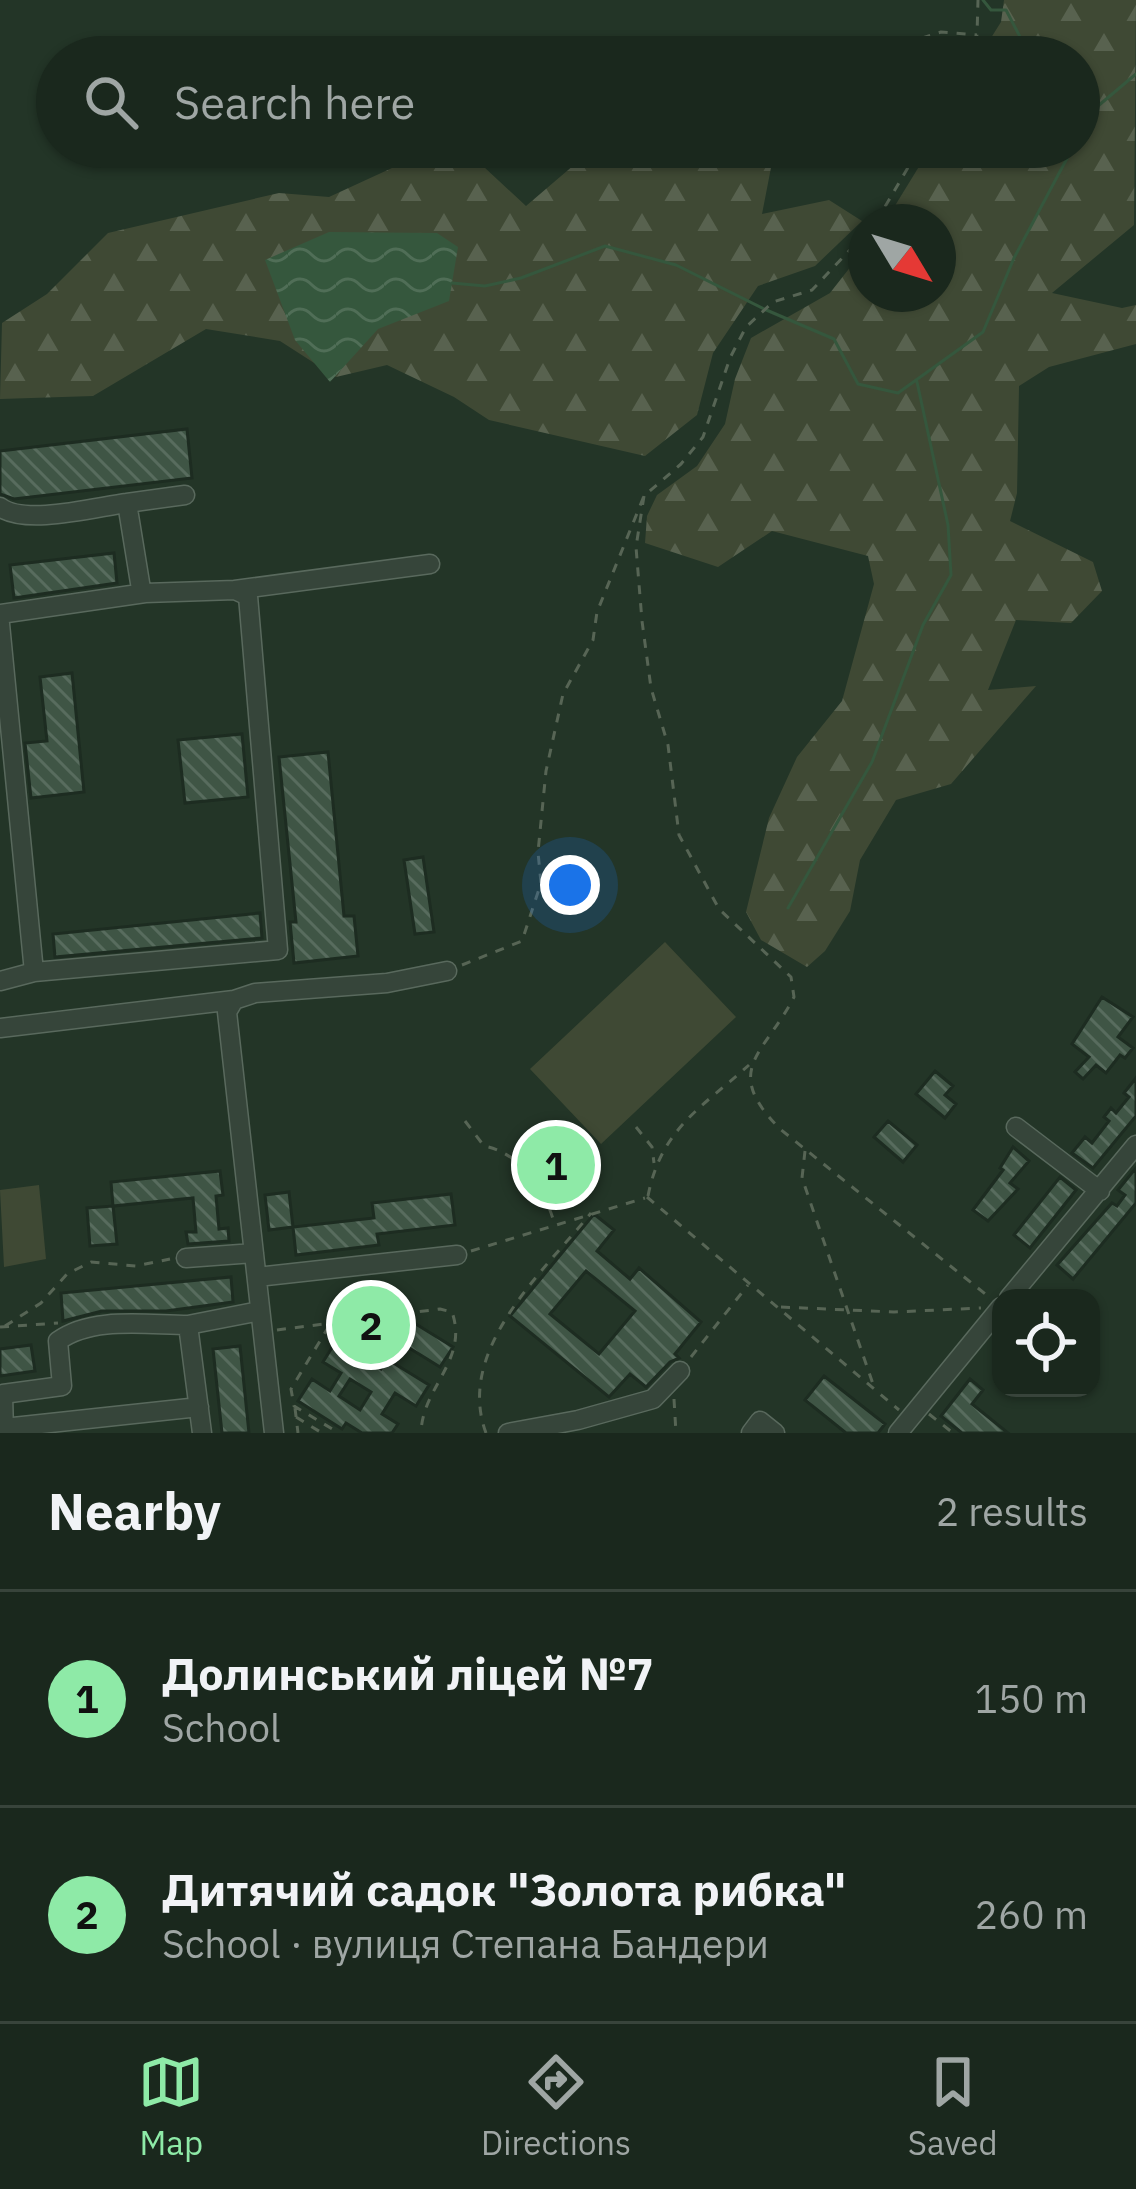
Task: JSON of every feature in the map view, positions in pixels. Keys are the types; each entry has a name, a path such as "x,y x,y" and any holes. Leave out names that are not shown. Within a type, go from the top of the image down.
{"street":[{"path":"0,507 25,516 185,495"},
{"path":"128,503 145,593"},
{"path":"0,614 145,593 235,590 430,564"},
{"path":"0,981 34,972 278,950 248,596 235,590"},
{"path":"0,624 34,972"},
{"path":"0,1028 234,1000 255,993 387,983 447,971"},
{"path":"234,1000 226,1012 274,1433"},
{"path":"1016,1127 1100,1191"},
{"path":"1017,1289 1136,1144"},
{"path":"186,1258 254,1252"},
{"path":"256,1277 457,1255"},
{"path":"199,1407 4,1431 3,1394 62,1386 58,1341 73,1330 188,1324 260,1311"},
{"path":"916,1425 992,1319"},
{"path":"188,1324 202,1433"},
{"path":"508,1433 653,1400 680,1371"},
{"path":"751,1433 760,1421 775,1433"}],"path":[{"path":"928,36 940,32 977,35 978,0"},
{"path":"887,204 908,168"},
{"path":"447,971 522,941 542,883 538,853 546,771 563,694 592,640 597,612 644,496 703,437 724,372 746,327 773,302 812,290 848,252"},
{"path":"644,496 637,547 642,621 652,688 668,745 679,835 719,909 791,977 794,998 751,1063 668,1139 654,1165 647,1197"},
{"path":"751,1063 756,1105 992,1300"},
{"path":"465,1121 484,1146 506,1150 522,1168 547,1197 555,1223"},
{"path":"637,1127 652,1147 654,1165"},
{"path":"806,1149 802,1178 875,1390"},
{"path":"457,1255 647,1197"},
{"path":"647,1197 916,1425 952,1433"},
{"path":"486,1433 476,1409 488,1355 506,1317 591,1214"},
{"path":"0,1327 41,1304 67,1274 91,1262 136,1266 186,1258"},
{"path":"676,1433 674,1400 680,1371 749,1283"},
{"path":"777,1307 992,1307"},
{"path":"263,1332 440,1309 452,1312 457,1346 452,1363 421,1410 421,1433"},
{"path":"298,1433 291,1389 330,1325"},
{"path":"294,1406 339,1433"},
{"path":"296,1417 322,1433"}],"green space":[{"path":"1004,0 1136,0 1134,225 1052,293 1122,308 1136,305 1136,344 1049,367 1019,386 1017,493 1010,521 1093,562 1102,591 1071,623 1016,620 988,690 1036,686 951,784 896,800 860,860 850,911 825,951 807,967 761,940 746,912 769,818 797,757 842,701 874,584 868,556 772,531 718,567 645,543 647,516 657,495 697,466 725,424 751,338 830,293 848,270 848,312 956,312 956,204 896,204 918,168 1100,168 1100,36 992,36 1001,22"},
{"path":"392,168 485,168 526,206 570,168 771,168 762,214 829,200 848,212 848,234 815,266 758,286 713,353 697,415 645,456 489,420 454,397 387,365 336,377 280,341 206,329 93,396 0,399 2,323 47,294 108,233 279,193 329,197"},
{"path":"665,942 736,1017 601,1144 530,1069"},
{"path":"39,1185 46,1259 4,1267 0,1190"}],"water":[{"path":"329,232 437,233 458,247 449,301 378,329 330,382 295,340 265,260"}],"building":[{"path":"187,429 192,478 14,499 0,494 0,451"},
{"path":"114,553 117,583 14,598 10,565"},
{"path":"72,673 84,792 31,798 25,743 47,741 40,677"},
{"path":"242,734 248,797 185,803 178,740"},
{"path":"328,752 344,916 354,916 358,956 294,963 290,922 296,922 279,757"},
{"path":"423,857 434,932 415,934 404,860"},
{"path":"260,913 262,938 55,957 53,934"},
{"path":"1102,997 1133,1017 1118,1037 1133,1048 1125,1058 1120,1055 1106,1073 1096,1065 1083,1079 1075,1072 1089,1057 1072,1044"},
{"path":"935,1071 953,1086 945,1095 956,1104 945,1118 916,1094"},
{"path":"1136,1078 1136,1116 1093,1168 1072,1153 1085,1137 1092,1143 1109,1121 1104,1117 1111,1108 1116,1113 1129,1097 1124,1093"},
{"path":"888,1121 917,1145 903,1162 874,1137"},
{"path":"1013,1147 1029,1161 1010,1183 1018,1189 988,1221 973,1210 1003,1170"},
{"path":"1136,1168 1136,1203 1073,1279 1057,1265 1112,1203 1117,1206 1125,1195 1118,1190"},
{"path":"220,1171 219,1229 228,1228 229,1241 188,1244 186,1232 196,1232 193,1198 113,1206 111,1182"},
{"path":"1060,1177 1076,1190 1030,1248 1014,1235"},
{"path":"289,1192 293,1227 269,1230 265,1195"},
{"path":"451,1194 455,1225 377,1234 379,1245 296,1255 293,1227 374,1218 372,1203"},
{"path":"113,1206 117,1244 90,1246 87,1208"},
{"path":"594,1214 614,1230 597,1251 630,1279 639,1268 701,1322 675,1354 679,1358 646,1387 630,1374 609,1397 510,1316","holes":["586,1271 635,1311 599,1354 550,1314"]},
{"path":"231,1277 233,1302 166,1311 102,1311 63,1321 61,1293"},
{"path":"411,1321 453,1347 440,1367 398,1341"},
{"path":"336,1341 381,1369 387,1359 429,1385 416,1406 395,1393 382,1414 398,1424 392,1433 362,1433 346,1423 342,1429 298,1401 312,1379 330,1391 341,1373 323,1362","holes":["350,1379 371,1392 360,1410 339,1396"]},
{"path":"31,1345 35,1371 0,1376 0,1349"},
{"path":"240,1346 249,1433 222,1433 213,1349"},
{"path":"824,1376 885,1424 878,1433 846,1433 805,1400"},
{"path":"970,1379 983,1390 972,1404 1008,1433 962,1433 941,1416"}],"waterway":[{"path":"983,0 991,10 1006,10 1020,36"},
{"path":"1100,104 1136,74"},
{"path":"452,283 485,286 521,278 605,246 676,265 834,339 858,384 898,393 983,332 1014,258 1062,168"},
{"path":"788,908 872,762 923,625 951,575 948,525 917,382"}],"place":[{"name":"Долинський ліцей №7","path":"556,1165"},
{"name":"Дитячий садок \"Золота рибка\"","path":"371,1325"}]}
